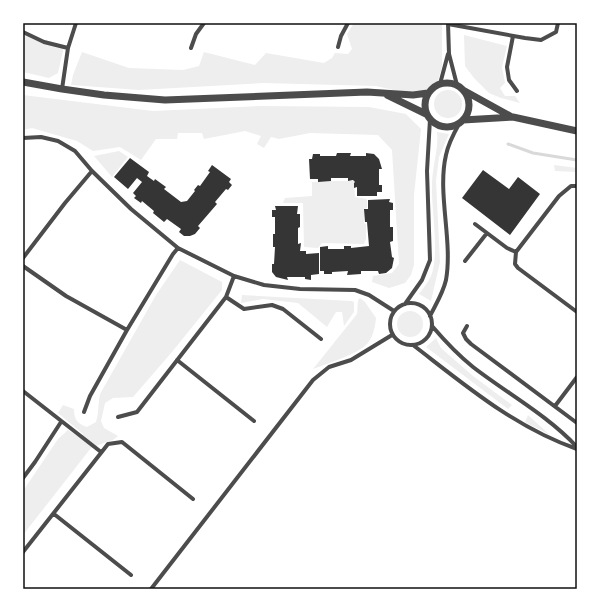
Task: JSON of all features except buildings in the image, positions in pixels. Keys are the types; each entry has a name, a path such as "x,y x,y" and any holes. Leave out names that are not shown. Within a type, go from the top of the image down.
{"street":[{"path":"62,89 68,48 76,23"},
{"path":"191,48 196,34 204,23"},
{"path":"338,46 341,36 348,23"},
{"path":"440,84 448,54 448,24 542,40 556,32 558,23"},
{"path":"23,32 44,42 68,48"},
{"path":"513,36 507,67 509,80 516,91"},
{"path":"448,54 457,85"},
{"path":"23,82 62,89 165,100 359,92 413,96 428,93"},
{"path":"405,304 422,280 430,260 427,171 428,117 424,107 428,93 440,84 451,83 513,117 577,131"},
{"path":"430,316 440,298 446,280 447,263 444,173 446,154 468,108 467,96 463,90"},
{"path":"383,93 428,117 440,126 447,127 461,122 513,117"},
{"path":"23,138 42,137 58,141 75,151 92,171 131,209 178,248 234,276 264,285 293,289 355,290 369,295 394,311"},
{"path":"23,258 92,171"},
{"path":"577,186 571,186 559,196 516,252 516,264 518,268 577,312"},
{"path":"475,224 507,248 516,252"},
{"path":"465,261 487,233"},
{"path":"84,412 90,396 126,330 178,248"},
{"path":"23,266 66,296 126,330"},
{"path":"118,417 137,412 226,297 234,276"},
{"path":"226,297 244,309 272,305 283,309 322,340"},
{"path":"413,345 424,341 431,331 432,326 430,316 427,311 417,304 405,304 399,306 394,311 389,322 392,334 401,343 413,345 504,414 561,443 577,448"},
{"path":"432,326 442,339 472,366 542,416 566,436 577,448"},
{"path":"466,326 463,332 466,339 471,344 577,422"},
{"path":"151,589 313,380 329,367 351,360 392,334"},
{"path":"177,360 254,421"},
{"path":"555,406 577,377"},
{"path":"23,391 101,452"},
{"path":"23,478 61,422"},
{"path":"23,552 108,444 122,442 193,499"},
{"path":"54,514 131,575"}],"shaded area":[{"path":"354,23 442,23 442,66 438,81 423,92 407,93 376,86 263,83 139,90 71,85 73,75 82,52 129,68 183,70 199,66 204,52 255,65 266,53 324,63 332,58 335,53 348,54 352,49 347,34"},
{"path":"23,30 45,40 64,46 58,73 49,78 23,72"},
{"path":"464,35 507,46 502,67 505,83 500,88 505,96 515,96 520,103 489,93 474,78 465,66"},
{"path":"448,90 458,94 462,104 458,114 448,118 438,114 434,104 438,94"},
{"path":"23,95 153,111 261,106 369,107 406,114 421,129 414,195 414,265 411,275 405,283 389,288 372,282 373,276 392,273 399,264 392,150 378,135 310,133 279,139 271,137 264,148 257,144 261,136 245,131 204,139 202,133 178,133 177,139 156,139 141,160 120,147 93,151 77,141 32,128 23,130"},
{"path":"437,132 449,134 439,157 436,181 440,262 431,301 419,294 431,276 434,267 435,244 432,184"},
{"path":"119,151 128,157 112,177 94,156"},
{"path":"554,165 577,168 577,172 555,171"},
{"path":"354,181 355,197 367,199 367,208 364,209 366,239 364,244 322,243 318,248 304,247 303,203 283,203 285,198 312,196 312,182"},
{"path":"180,260 222,282 222,290 172,352 133,397 113,398 105,403 101,421 104,428 118,436 113,440 91,448 23,535 23,491 58,439 68,430 80,438 83,434 58,413 63,405 74,409 75,418 78,423 87,427 96,422 100,394 156,295"},
{"path":"242,295 351,301 354,302 354,312 344,326 342,312 336,312 327,327 298,303 263,299 241,303"},
{"path":"360,298 365,302 376,318 371,338 363,348 333,362 313,369 357,314 358,300"},
{"path":"410,311 419,315 423,324 419,333 410,337 401,333 397,324 401,315"},
{"path":"436,338 441,348 473,376 512,405 508,409 426,347"},
{"path":"528,415 550,435 525,422"}],"waterway":[{"path":"508,144 533,153 577,160"}]}
